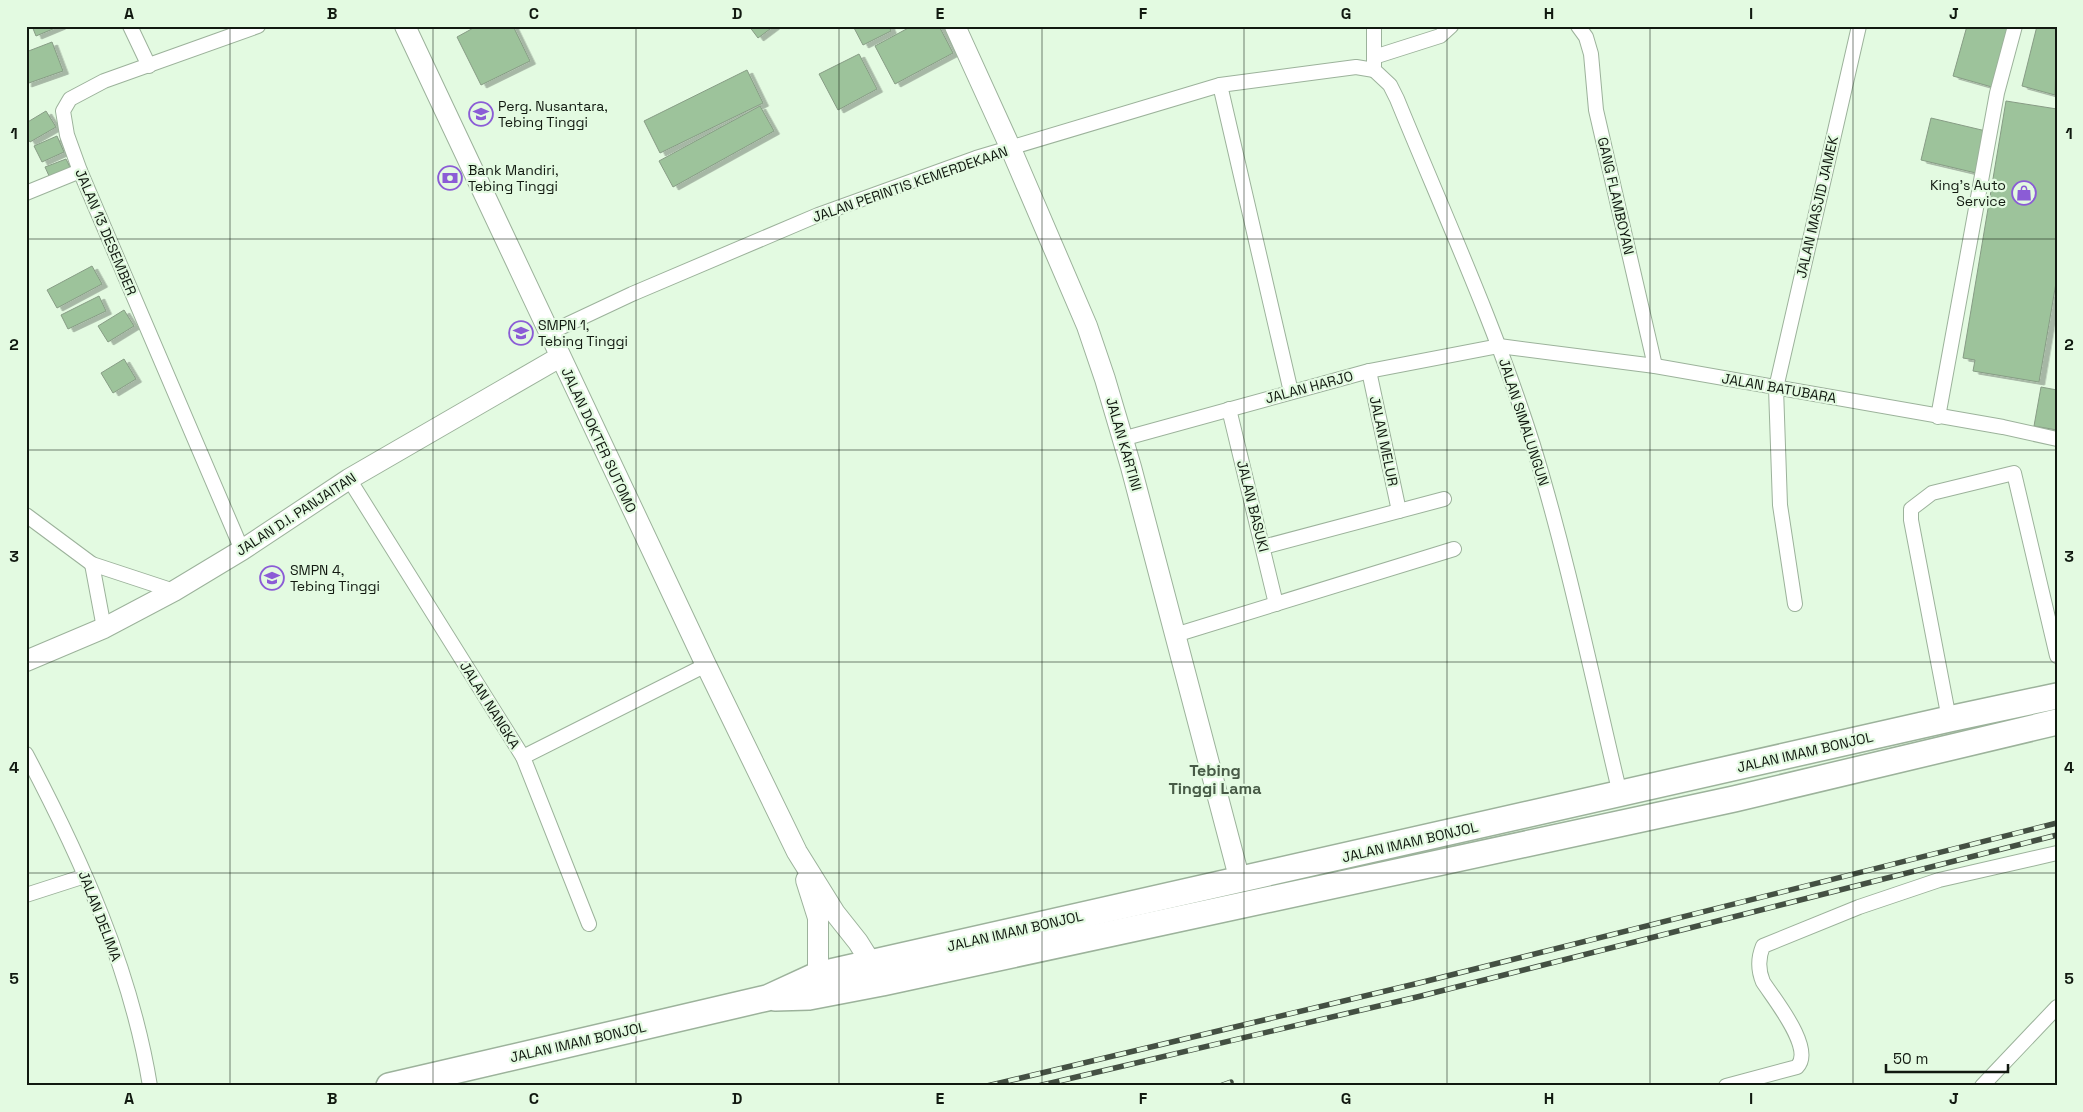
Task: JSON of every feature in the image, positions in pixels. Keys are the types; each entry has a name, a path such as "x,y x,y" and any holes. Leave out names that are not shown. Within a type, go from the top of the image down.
{"highway":[{"name":"JALAN IMAM BONJOL","path":"1244,892 1620,794 2057,696"},
{"name":"JALAN IMAM BONJOL","path":"389,1086 767,998 809,997 818,985 1244,892 1734,800 2057,722"}],"street":[{"path":"130,26 149,66"},
{"name":"JALAN 13 DESEMBER","path":"242,550 80,171 67,135 63,111 70,99 104,81 258,26"},
{"name":"JALAN DOKTER SUTOMO","path":"405,26 548,333 797,852 835,913 878,973"},
{"name":"JALAN KARTINI","path":"955,26 1088,326 1106,379 1244,892"},
{"path":"1374,26 1374,64 1440,36 1452,26"},
{"name":"GANG FLAMBOYAN","path":"1578,26 1586,37 1591,54 1596,110 1656,366"},
{"name":"JALAN MASJID JAMEK","path":"1795,604 1780,505 1776,388 1859,26"},
{"path":"1938,417 1997,93 2015,26"},
{"name":"JALAN PERINTIS KEMERDEKAAN","path":"548,333 632,294 818,215 976,158 1220,86 1374,64"},
{"name":"JALAN SIMALUNGUN","path":"1374,64 1390,85 1397,100 1499,346 1533,444 1555,520 1620,794"},
{"path":"1220,86 1291,392"},
{"path":"26,193 80,171"},
{"name":"JALAN BATUBARA","path":"1499,346 1656,366 2003,427 2057,439"},
{"name":"JALAN HARJO","path":"1122,438 1369,371 1499,346"},
{"name":"JALAN D.I. PANJAITAN","path":"26,661 104,628 174,591 242,550 348,479 560,357"},
{"name":"JALAN MELUR","path":"1369,371 1399,511"},
{"name":"JALAN BASUKI","path":"1229,409 1276,604"},
{"path":"1949,719 1911,520 1912,509 1932,493 2014,473 2057,656"},
{"name":"JALAN NANGKA","path":"348,479 523,757 706,665"},
{"path":"1262,547 1444,499"},
{"path":"26,515 92,564 174,591"},
{"path":"1175,635 1454,549"},
{"path":"92,564 104,628"},
{"name":"JALAN DELIMA","path":"26,754 49,798 85,876 122,971 143,1043 150,1086"},
{"path":"523,757 589,924"},
{"name":"JALAN DOKTER SUTOMO","path":"797,852 818,918 818,985"},
{"path":"1726,1086 1797,1067 1801,1063 1799,1039 1763,982 1760,974 1760,953 1763,946 1859,907 1939,880 2057,853"},
{"path":"26,895 85,876"},
{"path":"1982,1086 2057,1007"}],"building":[{"path":"32,26 60,26 36,36"},
{"path":"477,26 513,26 530,61 481,85 457,37"},
{"path":"749,26 774,26 758,38"},
{"path":"853,26 889,26 891,31 863,45"},
{"path":"912,26 939,26 953,53 895,84 875,46"},
{"path":"1967,26 2009,26 1992,87 1953,76"},
{"path":"2037,26 2057,26 2055,95 2022,86"},
{"path":"52,42 63,71 26,84 26,52"},
{"path":"859,54 877,89 838,110 819,74"},
{"path":"747,70 763,103 660,153 644,121"},
{"name":"King's Auto Service","path":"2006,101 2057,109 2057,277 2039,382 1973,371 1975,360 1963,358"},
{"path":"760,106 774,131 673,187 659,161"},
{"path":"46,111 56,127 30,142 26,136 26,123"},
{"path":"1931,118 1986,131 1976,173 1921,160"},
{"path":"57,136 64,152 42,162 34,146"},
{"path":"66,159 71,169 50,178 45,167"},
{"path":"92,266 102,284 57,308 47,290"},
{"path":"99,296 106,311 68,329 61,315"},
{"path":"124,310 134,326 108,342 98,326"},
{"path":"124,359 136,379 113,393 101,373"},
{"path":"2041,387 2057,390 2057,430 2034,426"}],"railway":[{"path":"987,1086 1419,983 2057,823"},
{"path":"1038,1086 1417,997 2057,835"},
{"path":"1220,1086 1231,1082"}],"place":[{"name":"Perg. Nusantara, Tebing Tinggi","path":"481,114"},
{"name":"Bank Mandiri, Tebing Tinggi","path":"450,178"},
{"name":"King's Auto Service","path":"2024,193"},
{"name":"SMPN 1, Tebing Tinggi","path":"521,333"},
{"name":"SMPN 4, Tebing Tinggi","path":"272,578"}],"district":[{"name":"Tebing Tinggi Lama","path":"1215,779"}]}
